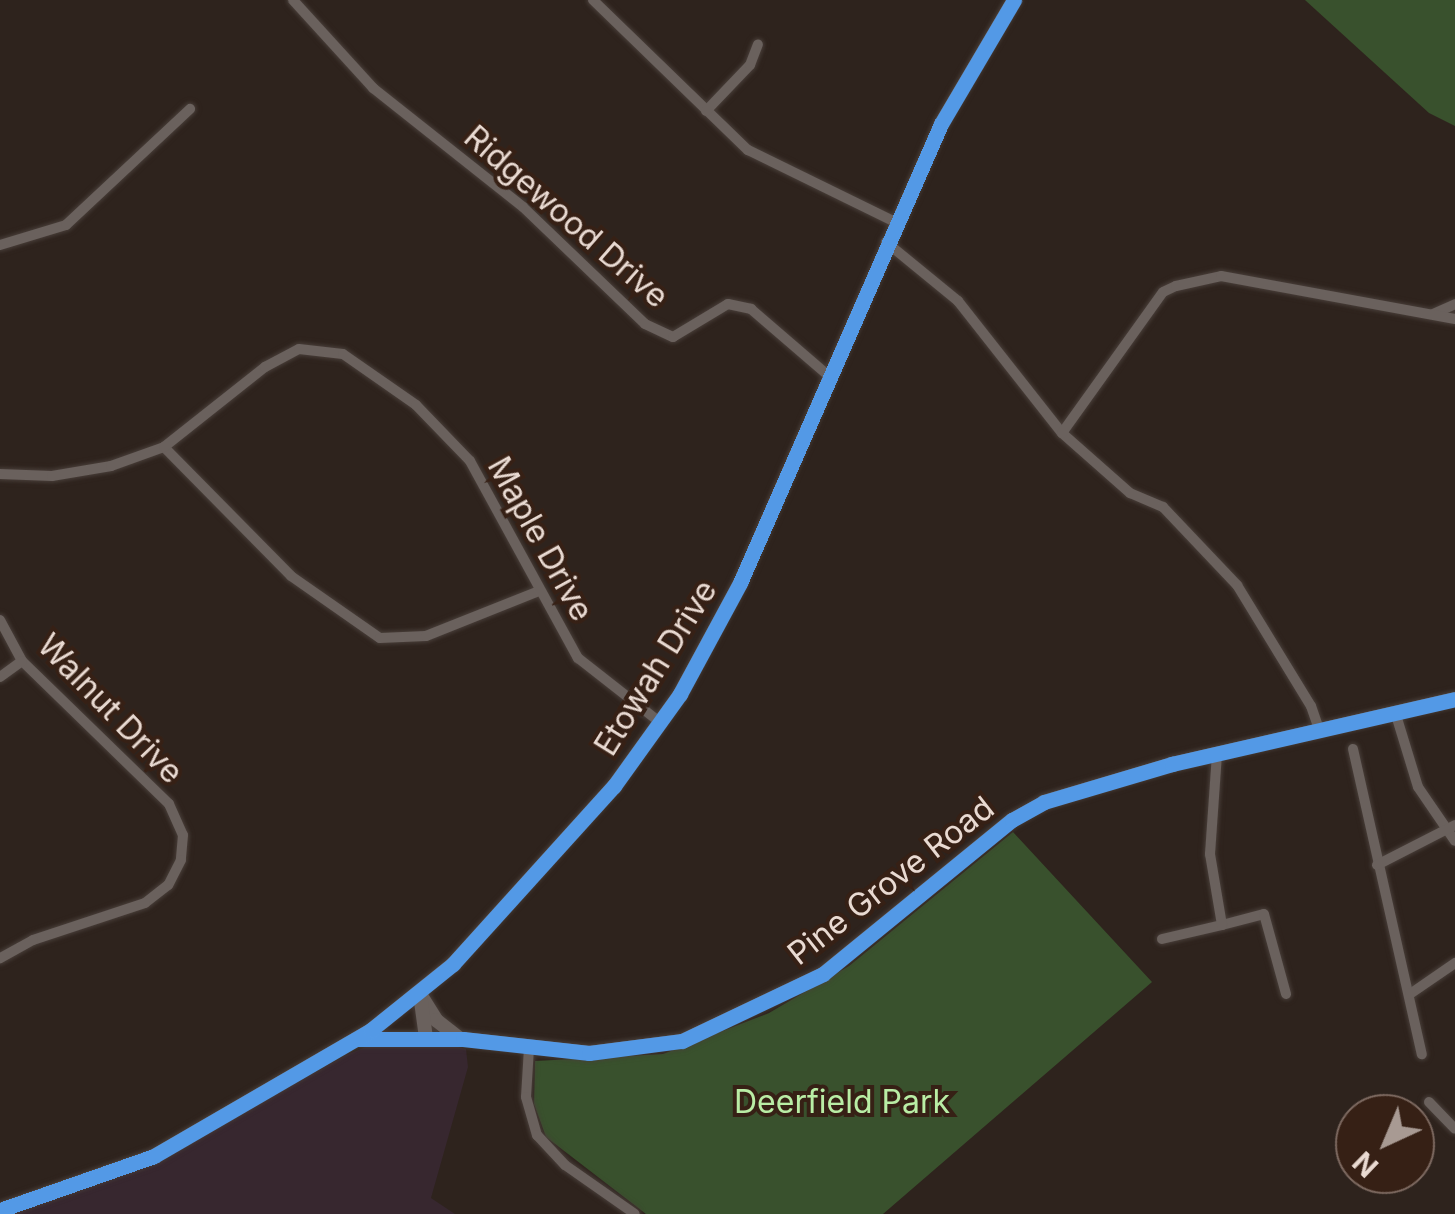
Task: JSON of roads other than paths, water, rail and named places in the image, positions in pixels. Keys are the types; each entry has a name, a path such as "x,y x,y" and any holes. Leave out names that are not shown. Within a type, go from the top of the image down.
{"street":[{"name":"Ridgewood Drive","path":"293,0 373,88 522,208 644,324 673,337 728,304 751,309 829,376"},
{"path":"593,0 706,111 764,160 894,222"},
{"name":"Etowah Drive","path":"0,1210 154,1156 358,1039 420,994 614,786 662,723 766,529 894,222 970,66 1014,0"},
{"path":"706,111 750,65 758,44"},
{"path":"0,245 66,226 190,110"},
{"path":"886,242 958,301 1062,433 1130,493 1163,507 1237,585 1311,706 1320,732"},
{"path":"1062,433 1163,292 1176,286 1220,276 1455,318"},
{"path":"1432,314 1455,304"},
{"name":"Maple Drive","path":"0,474 52,476 111,466 164,447 299,349 343,354 416,405 470,462 510,524 539,591 586,666 662,723"},
{"path":"164,447 291,576 380,638 426,636 539,591"},
{"name":"Walnut Drive","path":"0,620 22,661 169,804 183,836 181,860 168,885 145,903 33,940 0,958"},
{"path":"0,677 22,661"},
{"name":"Pine Grove Road","path":"358,1039 463,1039 529,1048 649,1049 738,1020 823,974 1012,820 1044,802 1216,754 1455,699"},
{"path":"1377,865 1453,833 1418,786 1396,715"},
{"path":"1353,749 1422,1054"},
{"path":"1216,754 1210,854 1222,925"},
{"path":"1162,940 1264,914 1286,994"},
{"path":"1410,994 1455,962"},
{"path":"420,994 426,1038"},
{"path":"420,994 436,1020 463,1039"},
{"path":"529,1048 526,1096 537,1135 564,1165 636,1214"},
{"path":"1435,1108 1455,1128"}],"park label":[{"name":"Deerfield Park","path":"842,1102"}]}
